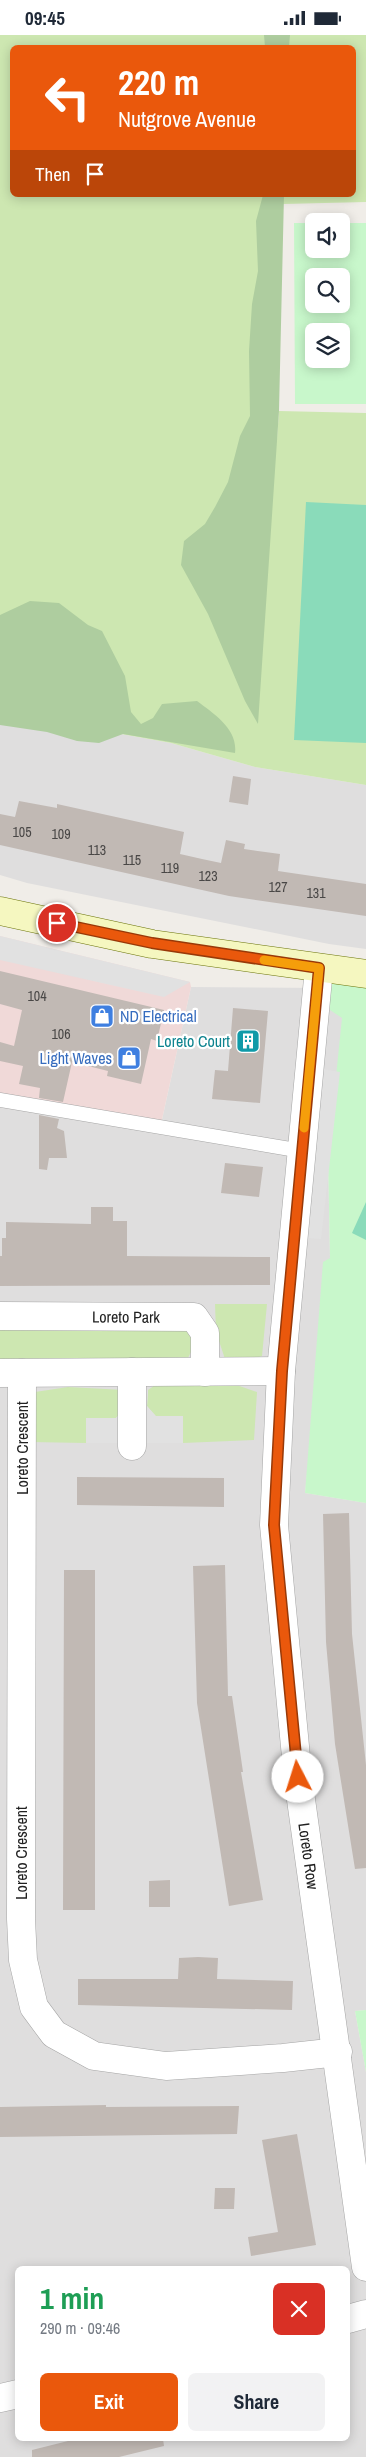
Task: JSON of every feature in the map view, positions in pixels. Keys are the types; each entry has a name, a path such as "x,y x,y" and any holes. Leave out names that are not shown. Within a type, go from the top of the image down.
{"main road":[{"path":"0,911 152,943 366,974"}],"street":[{"name":"Loreto Row","path":"319,968 282,1371 274,1525 298,1777 338,2052 366,2267"},
{"name":"Loreto Park","path":"0,1316 194,1317 205,1333 205,1372"},
{"path":"11,1373 282,1371"},
{"path":"132,1372 132,1447"},
{"name":"Loreto Crescent","path":"11,1373 21,1919 23,1960 34,2007 54,2034 94,2055 166,2066 284,2058 338,2052"},
{"path":"350,2318 366,2314"},
{"path":"0,2398 15,2395"}],"lane":[{"path":"0,1099 302,1151"}],"shaded area":[{"path":"0,712 171,743 255,767 366,785 366,949 329,944 27,883 0,875"},
{"path":"0,936 190,982 191,987 159,1133 0,1107"},
{"path":"0,936 190,982 164,997 0,960"},
{"path":"342,965 343,1018 328,1154 330,1258 305,1493 366,1503 366,2010 355,2011 366,2072 366,2457 0,2457 0,1103 160,1129 191,987 323,988"},
{"path":"311,1067 340,1072 321,1239 295,1237"},
{"path":"124,1390 148,1390 147,1406 156,1416 183,1416 183,1443 86,1443 86,1418 116,1418 124,1410"}],"green space":[{"path":"0,35 366,35 366,202 283,204 277,439 279,411 366,413 366,785 255,767 171,743 0,712"},
{"path":"264,35 290,35 289,45 265,45"},
{"path":"262,197 284,197 279,411 258,724 245,701 208,614 181,565 184,541 205,524 228,482 240,436 250,416 249,351 252,304 258,271 256,221"},
{"path":"294,223 305,223 305,258 350,258 350,223 366,223 366,404 295,404"},
{"path":"306,502 366,505 366,743 294,740"},
{"path":"30,601 59,603 88,625 102,631 125,676 131,712 141,724 153,718 162,704 197,701 229,729 235,744 235,753 123,734 99,743 77,741 47,732 0,725 0,615"},
{"path":"342,965 366,970 366,1503 305,1493 323,1262 330,1258 328,1154 342,1018 330,1010 330,985"},
{"path":"366,1202 366,1240 352,1233"},
{"path":"215,1304 267,1304 262,1356 247,1361 226,1362 216,1332"},
{"path":"184,1325 196,1342 186,1362 0,1363 0,1326"},
{"path":"228,1382 257,1392 254,1440 183,1443 183,1417 156,1417 147,1406 148,1390 158,1383"},
{"path":"68,1387 124,1390 124,1410 116,1418 86,1418 86,1443 30,1442 35,1392"},
{"path":"366,2010 366,2072 355,2011"}],"building":[{"path":"233,776 251,779 248,805 229,802"},
{"path":"19,801 57,808 57,804 184,832 180,854 221,863 226,840 245,844 244,849 280,854 278,871 366,884 366,916 229,896 0,845 0,814 15,817"},
{"path":"0,971 164,1010 157,1041 151,1039 141,1084 107,1076 108,1071 72,1062 63,1102 39,1098 40,1088 19,1084 23,1066 0,1061 0,1042 14,1046 22,1010 0,1004"},
{"name":"Loreto Court","path":"233,1008 268,1011 260,1103 212,1099 215,1070 228,1071"},
{"path":"39,1115 59,1119 57,1128 64,1131 67,1158 49,1158 47,1170 39,1169"},
{"path":"225,1163 263,1167 259,1197 221,1193"},
{"path":"91,1207 113,1207 113,1221 127,1221 127,1256 270,1257 270,1285 0,1286 0,1256 2,1256 2,1238 6,1238 6,1222 91,1224"},
{"path":"77,1477 224,1478 224,1507 77,1505"},
{"path":"349,1513 352,1634 366,1765 366,1868 355,1869 335,1744 326,1642 323,1514"},
{"path":"225,1565 228,1696 232,1696 243,1772 241,1772 263,1900 229,1906 197,1703 193,1566"},
{"path":"64,1570 95,1570 95,1910 63,1910"},
{"path":"170,1880 170,1907 149,1907 149,1881"},
{"path":"179,1958 218,1958 217,1979 293,1981 292,2010 78,2005 78,1979 178,1979"},
{"path":"106,2105 106,2107 239,2106 237,2134 0,2137 0,2107"},
{"path":"297,2134 316,2245 251,2256 248,2237 278,2232 262,2140"},
{"path":"215,2188 235,2188 234,2209 214,2209"},
{"path":"68,2441 163,2441 164,2446 119,2457 32,2457 32,2450"}],"slow traffic":[{"path":"264,960 319,968 304,1128"}],"place":[{"name":"ND Electrical","path":"102,1016"},
{"name":"Loreto Court","path":"248,1041"},
{"name":"Light Waves","path":"129,1058"}],"route":[{"path":"57,923 152,943 319,968 296,1237 282,1371 274,1525 298,1777"}]}
